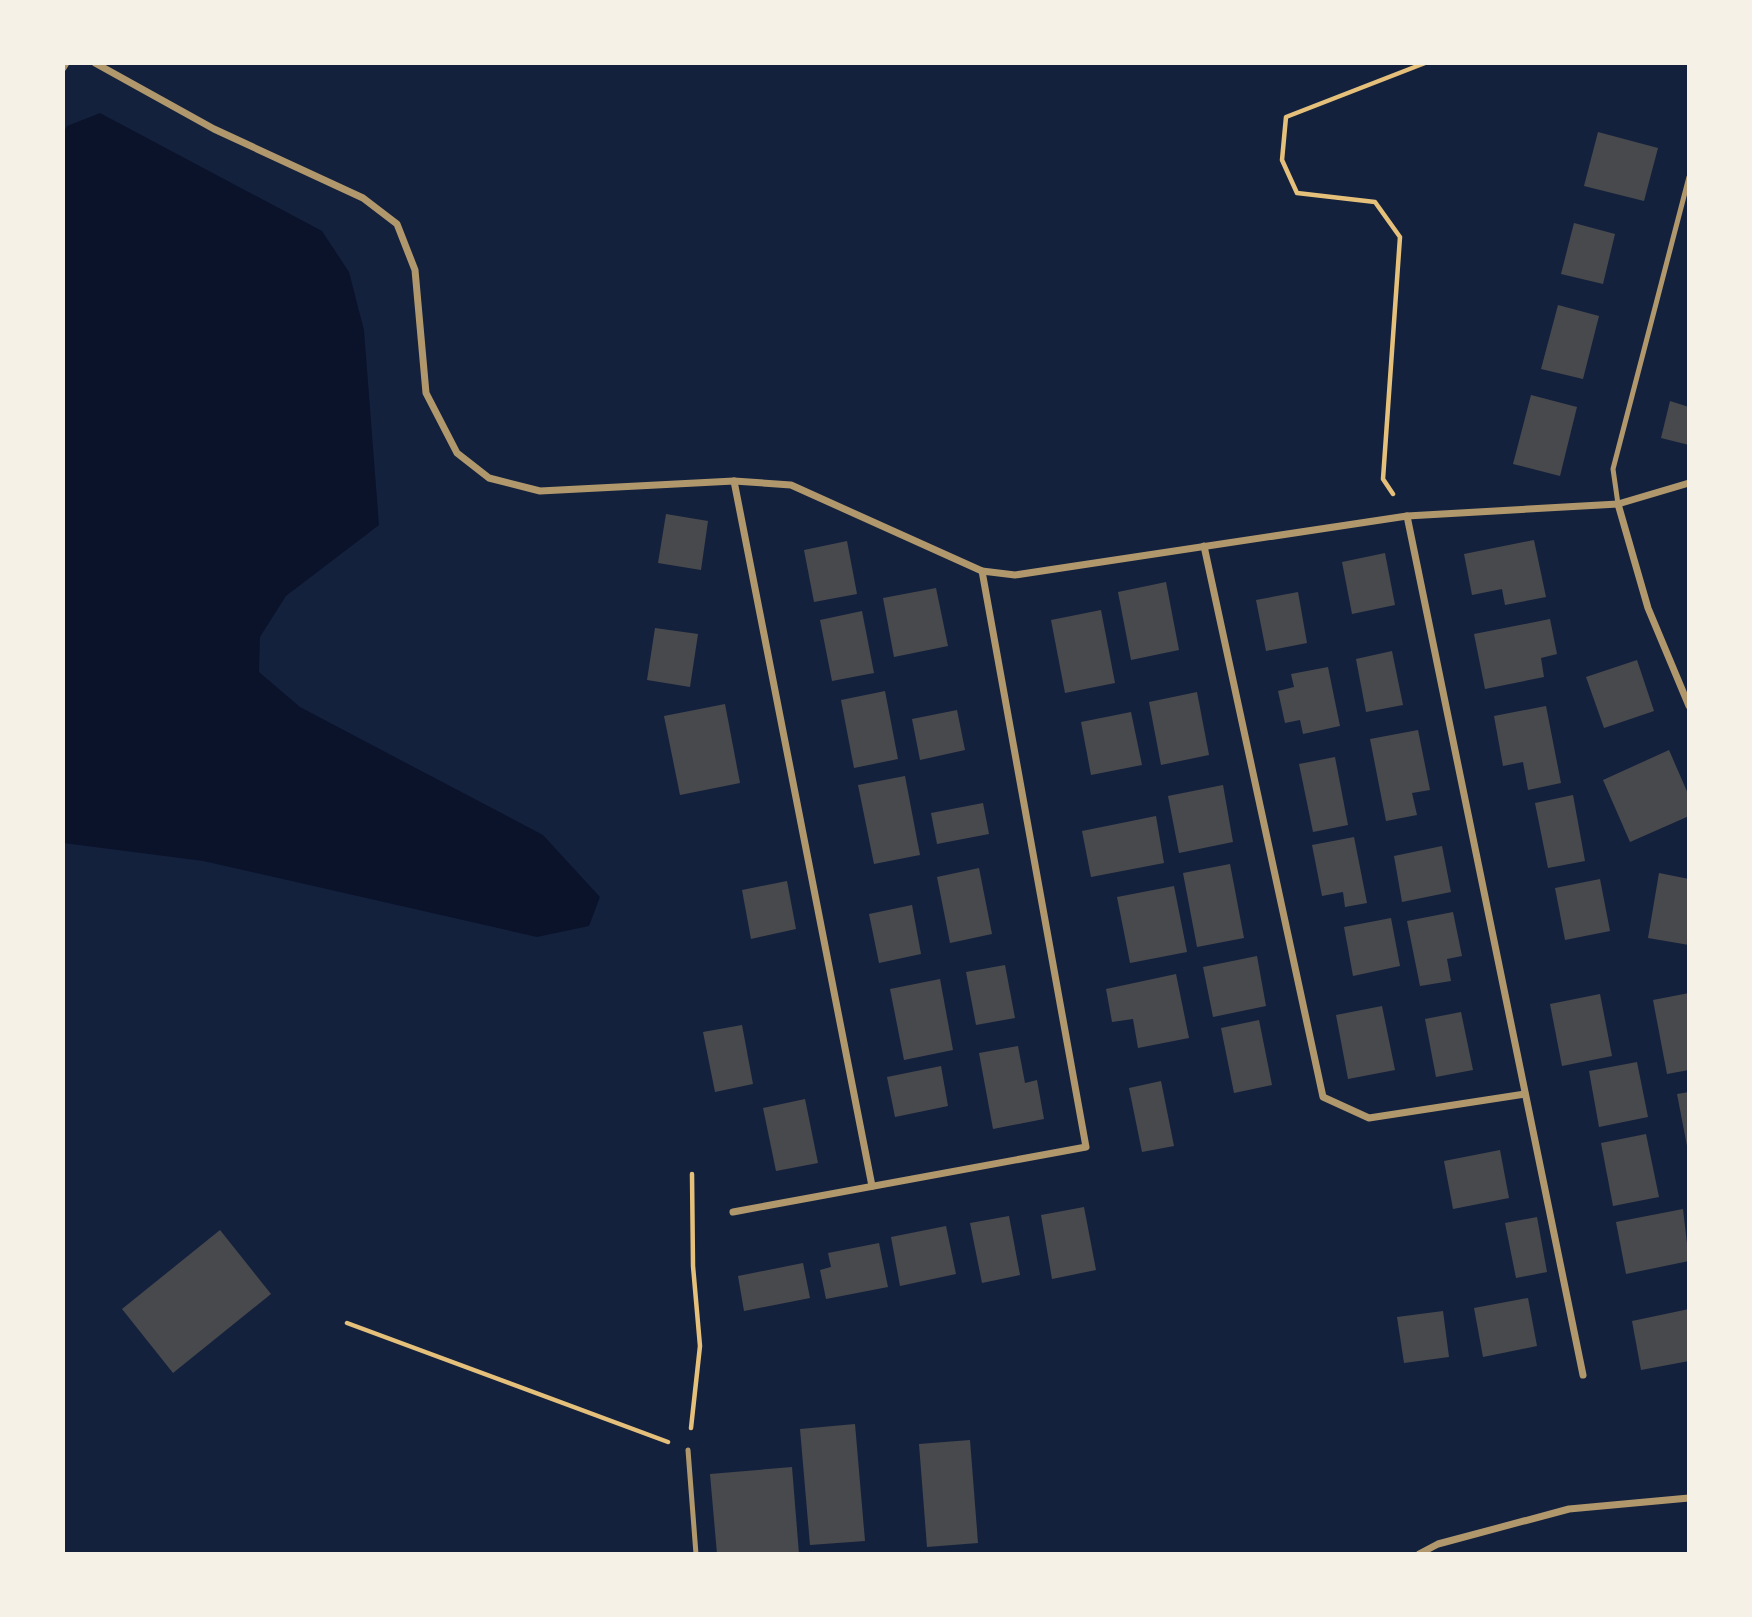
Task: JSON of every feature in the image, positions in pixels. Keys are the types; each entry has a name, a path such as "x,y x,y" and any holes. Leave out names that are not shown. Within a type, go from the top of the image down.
{"street":[{"path":"63,68 66,63"},
{"path":"95,63 215,129 363,198 397,224 415,270 426,393 457,453 489,478 540,491 734,481 791,485 982,571 1015,575 1408,516 1618,504 1689,483"},
{"path":"734,481 872,1186"},
{"path":"1618,504 1648,608 1689,706"},
{"path":"1408,516 1583,1376"},
{"path":"1204,546 1323,1097 1369,1118 1525,1094"},
{"path":"733,1212 1086,1147 982,571"},
{"path":"1419,1554 1438,1544 1569,1508 1689,1498"}],"lane":[{"path":"1618,504 1614,469 1689,177"},
{"path":"688,1450 696,1554"}],"path":[{"path":"1408,516 1383,479 1399,237 1374,201 1297,193 1282,160 1286,117 1425,63"},
{"path":"347,1323 688,1450 700,1346 693,1266 692,1174"}],"water":[{"path":"100,113 322,231 349,272 364,330 379,525 286,596 260,637 259,672 300,707 543,835 600,897 589,926 537,937 203,861 63,843 63,134 67,126"}],"building":[{"path":"1598,132 1658,148 1644,201 1584,186"},
{"path":"1574,223 1615,234 1603,284 1561,274"},
{"path":"1558,305 1599,316 1583,379 1541,369"},
{"path":"1531,395 1577,407 1560,476 1513,464"},
{"path":"1670,401 1689,407 1689,445 1661,438"},
{"path":"666,514 708,521 701,570 658,563"},
{"path":"1534,540 1546,597 1505,605 1502,589 1472,595 1464,554"},
{"path":"847,541 857,594 814,602 804,550"},
{"path":"1385,553 1395,605 1352,614 1342,562"},
{"path":"1166,582 1179,650 1131,660 1118,592"},
{"path":"936,588 948,646 894,657 883,598"},
{"path":"1298,592 1307,643 1266,651 1256,600"},
{"path":"1101,610 1115,683 1065,693 1051,620"},
{"path":"862,611 874,673 832,681 820,620"},
{"path":"1550,619 1557,654 1541,658 1544,677 1485,689 1474,634"},
{"path":"655,628 698,634 690,687 647,680"},
{"path":"1392,651 1403,705 1366,712 1356,659"},
{"path":"1637,660 1654,711 1604,728 1586,677"},
{"path":"1328,667 1340,726 1303,734 1300,720 1285,723 1278,691 1294,687 1291,674"},
{"path":"885,691 898,759 854,768 841,700"},
{"path":"1197,692 1209,755 1161,765 1149,702"},
{"path":"725,704 740,783 680,795 664,716"},
{"path":"1546,706 1561,783 1528,790 1523,762 1503,766 1494,716"},
{"path":"957,710 965,750 920,760 912,719"},
{"path":"1131,712 1142,765 1091,775 1081,722"},
{"path":"1418,730 1430,790 1412,793 1417,815 1386,821 1370,739"},
{"path":"1669,750 1689,796 1689,816 1630,842 1603,780"},
{"path":"1335,757 1348,825 1313,832 1299,764"},
{"path":"905,776 920,855 874,864 858,785"},
{"path":"1223,785 1233,842 1179,853 1168,796"},
{"path":"1573,795 1585,861 1548,868 1535,803"},
{"path":"983,803 989,834 937,844 931,813"},
{"path":"1156,816 1164,863 1091,877 1082,831"},
{"path":"1354,837 1367,903 1345,907 1343,892 1322,896 1312,845"},
{"path":"1442,846 1451,892 1402,902 1394,856"},
{"path":"1230,864 1244,938 1197,947 1183,873"},
{"path":"979,868 992,934 950,943 937,877"},
{"path":"1659,873 1689,879 1689,945 1648,938"},
{"path":"1600,879 1610,931 1565,940 1555,888"},
{"path":"787,881 796,929 751,939 742,890"},
{"path":"1174,886 1187,952 1130,963 1117,897"},
{"path":"912,905 921,954 879,963 869,914"},
{"path":"1453,912 1462,956 1447,959 1451,981 1420,986 1407,921"},
{"path":"1391,918 1400,966 1353,976 1344,927"},
{"path":"1257,956 1266,1006 1213,1017 1203,967"},
{"path":"1005,965 1015,1018 976,1025 966,972"},
{"path":"1176,974 1189,1038 1138,1048 1133,1019 1112,1022 1106,989"},
{"path":"940,979 953,1050 904,1060 890,989"},
{"path":"1689,993 1689,1070 1667,1074 1653,1000"},
{"path":"1600,994 1612,1056 1562,1066 1550,1004"},
{"path":"1382,1006 1395,1070 1348,1079 1336,1015"},
{"path":"1461,1012 1473,1070 1436,1077 1425,1019"},
{"path":"1259,1020 1272,1085 1234,1093 1221,1028"},
{"path":"742,1025 753,1084 715,1092 703,1032"},
{"path":"1018,1046 1025,1083 1037,1080 1044,1119 993,1129 979,1053"},
{"path":"1637,1062 1648,1117 1599,1127 1589,1071"},
{"path":"941,1066 948,1106 895,1117 887,1077"},
{"path":"1161,1081 1174,1146 1142,1152 1129,1088"},
{"path":"1689,1092 1689,1151 1688,1151 1677,1094"},
{"path":"805,1099 818,1163 776,1171 763,1108"},
{"path":"1646,1134 1659,1197 1613,1206 1601,1143"},
{"path":"1500,1150 1509,1198 1453,1209 1444,1161"},
{"path":"1084,1207 1096,1270 1052,1279 1041,1215"},
{"path":"1683,1209 1689,1261 1626,1274 1616,1222"},
{"path":"1009,1216 1020,1275 982,1283 970,1223"},
{"path":"1537,1217 1547,1272 1516,1278 1505,1223"},
{"path":"946,1226 956,1274 900,1286 891,1237"},
{"path":"220,1230 271,1294 173,1373 122,1309"},
{"path":"879,1243 888,1287 826,1299 820,1270 831,1267 828,1253"},
{"path":"803,1263 810,1298 744,1311 738,1276"},
{"path":"1528,1298 1537,1346 1483,1357 1474,1308"},
{"path":"1689,1309 1689,1361 1641,1370 1632,1321"},
{"path":"1443,1311 1449,1357 1404,1363 1397,1317"},
{"path":"855,1424 865,1541 810,1545 800,1429"},
{"path":"970,1440 978,1543 927,1547 919,1444"},
{"path":"792,1467 799,1554 717,1554 710,1474"}]}
